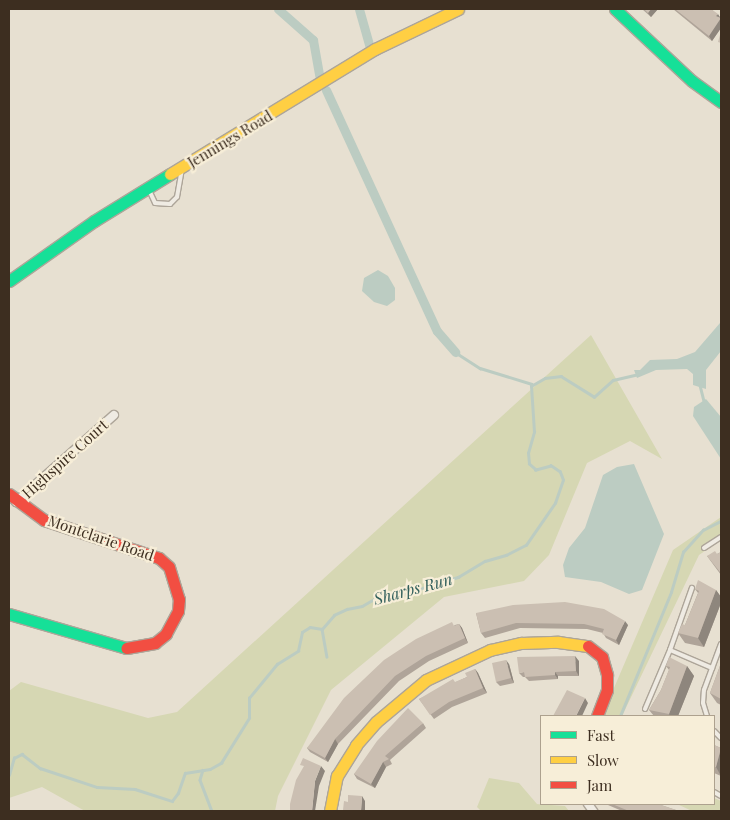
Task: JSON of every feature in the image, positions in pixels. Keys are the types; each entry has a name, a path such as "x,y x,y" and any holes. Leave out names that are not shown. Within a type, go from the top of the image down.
{"street":[{"name":"Jennings Road","path":"9,281 83,228 375,49 458,9"},
{"path":"615,9 692,81 721,102"},
{"name":"Highspire Court","path":"13,498 114,415"},
{"name":"Montclarie Road","path":"9,614 126,648 155,643 166,634 178,611 176,582 169,567 159,558 44,520 13,498"},
{"path":"330,811 337,776 356,745 376,722 426,680 490,650 521,643 558,642 586,646 596,652 602,658 607,675 607,690 597,715"}],"lane":[{"path":"149,188 156,203 170,204 177,197 182,168"},
{"path":"704,548 721,537"},
{"path":"645,709 670,650 692,588"},
{"path":"707,715 703,703 704,690 721,644"},
{"path":"670,650 712,668"}],"green space":[{"path":"591,335 662,459 630,441 587,463 549,555 524,581 444,597 331,690 278,796 275,811 85,811 42,787 9,798 9,691 21,682 148,718 177,712"},
{"path":"721,517 721,540 699,555 622,715 602,715 673,550"},
{"path":"489,778 519,783 537,804 565,806 569,811 481,811 477,807"},
{"path":"715,798 721,801 721,811 692,811 679,805 715,805"}],"shaded area":[{"path":"378,270 388,276 395,288 395,300 387,306 374,302 362,291 364,278"},
{"path":"721,311 721,351 706,370 706,389 693,385 693,374 687,369 656,370 637,378 634,370 640,370 650,360 677,359 695,352 720,323"},
{"path":"706,399 721,417 721,459 693,416 694,407"},
{"path":"634,464 664,534 642,590 629,594 601,582 565,577 563,565 569,548 585,528 603,475 617,467"}],"building":[{"path":"675,9 711,9 718,14 716,16 721,18 709,36"},
{"path":"721,31 721,43 718,42"},
{"path":"715,551 717,554 721,552 720,572 707,556"},
{"path":"698,580 716,590 698,638 678,633 682,624 685,625 699,591 695,589"},
{"path":"565,602 604,609 625,621 616,640 602,634 604,629 584,624 516,623 481,633 476,613 513,605"},
{"path":"452,622 454,626 459,624 465,638 426,656 395,676 335,739 325,758 307,748 344,698 384,660 416,639"},
{"path":"575,656 576,671 555,672 555,675 525,677 524,672 519,673 517,657"},
{"path":"669,657 687,666 669,714 649,710 661,690 670,667 666,666"},
{"path":"506,660 511,678 496,682 492,663"},
{"path":"721,663 721,699 710,693"},
{"path":"475,669 483,688 449,702 430,715 419,699 453,679 455,682 467,677 465,673"},
{"path":"567,690 585,698 576,715 554,715"},
{"path":"408,708 423,723 385,756 389,759 383,762 371,784 354,774 377,741"},
{"path":"715,745 721,748 715,767"},
{"path":"303,758 321,766 315,781 312,811 290,811 296,780 304,766 300,765"},
{"path":"348,795 362,796 361,811 343,810 344,801 348,802"},
{"path":"614,805 661,805 679,811 629,811"}],"waterway":[{"path":"278,9 313,40 319,75"},
{"path":"359,9 370,48"},
{"path":"323,83 326,90"},
{"path":"326,90 437,331 455,352"},
{"path":"455,352 480,368 532,384"},
{"name":"Sharps Run","path":"322,629 334,615 347,609 362,606 381,595 400,595 458,577 485,561 506,555 526,545 555,503 563,480 560,472 551,466 536,470 529,464 528,453 534,432 531,386 545,378 561,376 594,397 613,380 638,374"},
{"path":"700,385 704,401"},
{"path":"620,715 671,592 683,552 703,530 721,521"},
{"name":"Sharps Run","path":"9,775 14,758 22,754 40,768 97,787 135,789 172,801 178,793 185,773 210,769 221,763 249,718 249,698 277,664 298,651 302,632 310,627 322,629"},
{"path":"322,629 327,657"},
{"path":"203,770 200,780 212,811"}],"traffic: fast":[{"path":"615,9 692,81 721,102"},
{"path":"9,281 94,221 170,174"},
{"path":"9,614 126,648"}],"traffic: slow":[{"path":"170,174 375,49 458,9"},
{"path":"330,811 337,776 356,745 376,722 426,680 490,650 521,643 558,642 588,646"}],"traffic: jam":[{"path":"9,494 44,520 159,558 169,567 179,599 178,611 166,634 155,643 126,648"},
{"path":"588,646 602,657 607,675 607,690 597,715"}]}
